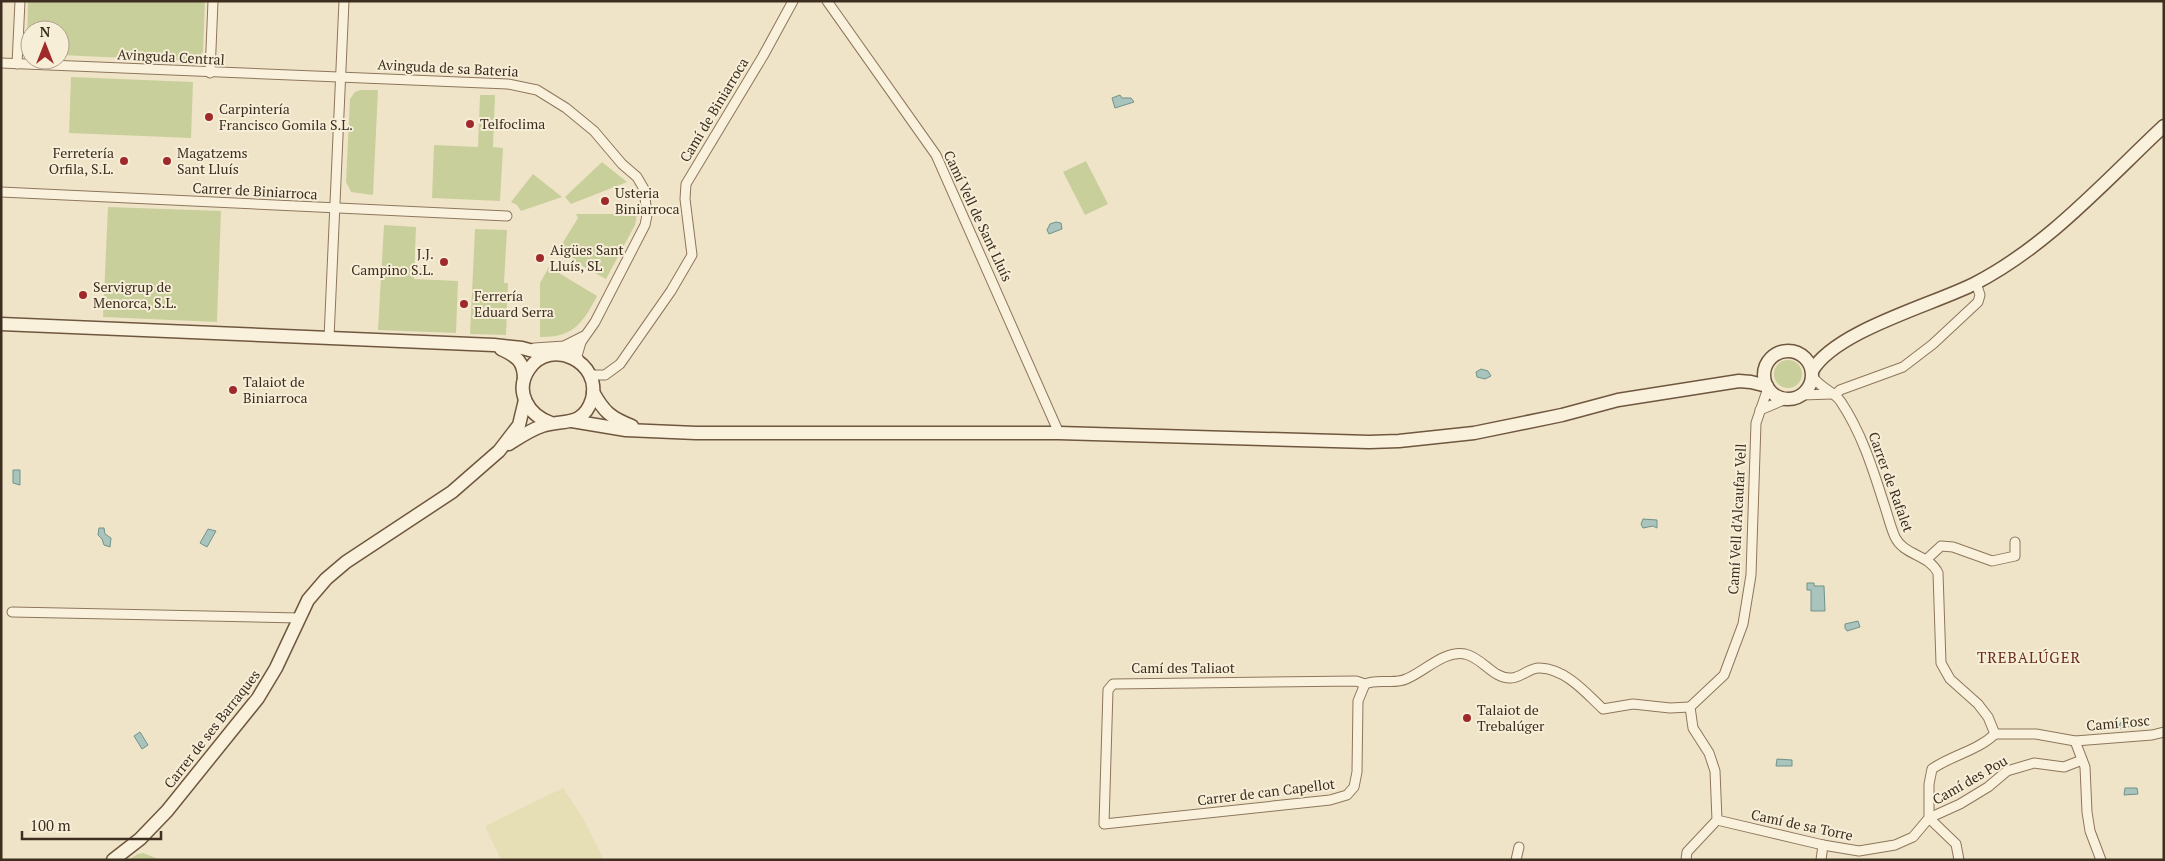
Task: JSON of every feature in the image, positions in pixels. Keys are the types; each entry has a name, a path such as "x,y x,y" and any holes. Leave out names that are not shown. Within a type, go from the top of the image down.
{"main road":[{"path":"1802,356 1829,351 1876,326 1976,283 2023,254 2045,238 2164,126"},
{"path":"1,324 494,345 522,348 548,356"},
{"path":"494,345 521,361 524,368 525,400 519,425 499,451"},
{"path":"1739,381 1756,373 1777,354 1790,351 1802,356 1810,365 1812,374 1811,384 1802,395 1786,399 1773,394 1768,387 1764,374 1768,363"},
{"path":"1812,374 1829,351"},
{"path":"524,379 529,369 538,361 548,356 565,354 579,360 591,376 593,392 605,411 617,420 641,430"},
{"path":"572,421 617,429 696,433 1059,433 1369,442 1430,439 1474,433 1618,400 1739,381 1768,387"},
{"path":"525,400 534,415 551,423 562,424 572,421 587,409 593,392"},
{"path":"499,451 533,430 551,423"},
{"name":"Carrer de ses Barraques","path":"113,860 140,839 167,811 258,698 276,668 308,600 326,579 346,562 452,492 499,451"}],"street":[{"path":"18,64 20,1"},
{"path":"210,73 213,1"},
{"path":"328,338 344,1"},
{"name":"Camí de Biniarroca","path":"591,376 605,376 620,364 671,292 692,255 685,199 686,184 763,56 793,1"},
{"name":"Camí Vell de Sant Lluís","path":"827,1 936,155 1059,433"},
{"name":"Avinguda Central","path":"1,63 340,78"},
{"name":"Avinguda de sa Bateria","path":"340,78 508,84 537,90 566,108 594,131 622,164 637,178 644,189 647,215 645,226 595,322 584,338"},
{"name":"Carrer de Biniarroca","path":"1,192 507,216"},
{"path":"1802,395 1825,393 1835,395 1840,390 1894,372 1915,359 1978,302 1980,294 1976,283"},
{"path":"522,348 564,346 584,338"},
{"path":"565,354 584,338"},
{"path":"579,360 577,356 584,338"},
{"name":"Carrer de Rafalet","path":"1812,374 1816,382 1842,402 1864,445 1896,538 1909,551 1928,560"},
{"name":"Camí Vell d'Alcaufar Vell","path":"1690,707 1724,675 1743,624 1751,575 1753,478 1759,412 1768,387"},
{"path":"1759,412 1786,399"},
{"path":"1995,734 1988,717 1978,704 1950,679 1941,663 1938,573 1934,564 1928,560 1941,546 1953,547 1992,562 2015,556 2015,542"},
{"path":"12,612 298,618"},
{"name":"Camí des Taliaot","path":"1104,824 1108,690 1113,684 1356,680 1365,684 1373,680 1404,680 1444,658 1462,653 1476,657 1496,674 1512,678 1539,667 1560,673 1578,684 1603,709 1633,704 1670,708 1690,707"},
{"name":"Carrer de can Capellot","path":"1104,824 1330,800 1347,795 1354,787 1357,772 1358,701 1365,684"},
{"path":"1686,860 1687,852 1717,820 1715,771 1709,753 1693,728 1690,707"},
{"name":"Camí Fosc","path":"2075,741 2152,735 2164,732"},
{"path":"1959,860 1956,844 1929,818 1929,784 1932,769 1944,761 1984,744 1995,734 2036,734 2075,741 2085,767 2087,812 2090,831 2101,860"},
{"name":"Camí des Pou","path":"1929,818 1960,804 1988,787 2007,771 2034,763 2064,767 2082,760"},
{"name":"Camí de sa Torre","path":"1717,820 1823,845 1860,851 1894,845 1913,837 1929,818"},
{"path":"1821,860 1823,845"},
{"path":"1516,860 1519,847"}],"shaded area":[{"path":"563,788 583,818 604,860 501,860 485,826"}],"green space":[{"path":"28,1 205,1 203,52 197,59 192,61 70,55 70,20 28,20"},
{"path":"71,77 193,82 191,138 69,133"},
{"path":"360,90 378,90 373,195 351,192 346,182 350,99 355,92"},
{"path":"480,95 495,95 493,147 503,148 500,201 432,198 434,145 478,147"},
{"path":"1086,161 1108,204 1085,215 1063,172"},
{"path":"602,162 627,182 571,204 565,197"},
{"path":"533,174 562,197 521,211 517,205 511,202"},
{"path":"108,207 221,211 217,322 103,317"},
{"path":"576,214 637,214 635,225 606,279 557,252 578,218"},
{"path":"384,225 416,227 414,279 458,281 456,333 378,330"},
{"path":"475,229 507,230 504,283 508,283 506,335 470,334"},
{"path":"549,267 597,296 587,314 576,327 561,335 540,337 540,283"},
{"path":"1788,360 1798,364 1802,374 1798,384 1788,388 1778,384 1774,374 1778,364"},
{"path":"143,853 161,860 128,860"}],"water":[{"path":"1120,95 1122,98 1131,98 1134,102 1115,108 1112,98"},
{"path":"1061,223 1062,229 1049,234 1047,230 1050,224"},
{"path":"1481,369 1488,371 1491,376 1485,379 1477,377 1476,372"},
{"path":"13,470 20,470 20,485 13,483"},
{"path":"1643,519 1657,520 1657,528 1653,526 1643,528 1641,524"},
{"path":"99,528 104,528 105,534 111,538 110,547 104,545 98,535"},
{"path":"208,529 216,531 207,547 200,543"},
{"path":"1807,583 1814,583 1814,586 1824,586 1825,611 1811,611 1811,590 1807,590"},
{"path":"1858,621 1860,627 1847,631 1845,624"},
{"path":"2133,719 2134,725 2122,729 2119,728 2120,723"},
{"path":"140,732 148,745 142,749 134,736"},
{"path":"1777,759 1792,760 1792,766 1776,766"},
{"path":"2125,788 2137,788 2138,794 2124,795"}],"place":[{"name":"Carpintería Francisco Gomila S.L.","path":"209,117"},
{"name":"Telfoclima","path":"470,124"},
{"name":"Ferretería Orfila, S.L.","path":"124,161"},
{"name":"Magatzems Sant Lluís","path":"167,161"},
{"name":"Usteria Biniarroca","path":"605,201"},
{"name":"Aigües Sant Lluís, SL","path":"540,258"},
{"name":"J.J. Campino S.L.","path":"444,262"},
{"name":"Servigrup de Menorca, S.L.","path":"83,295"},
{"name":"Ferrería Eduard Serra","path":"464,304"},
{"name":"Talaiot de Biniarroca","path":"233,390"},
{"name":"Talaiot de Trebalúger","path":"1467,718"}],"district":[{"name":"TREBALÚGER","path":"2029,658"}]}
